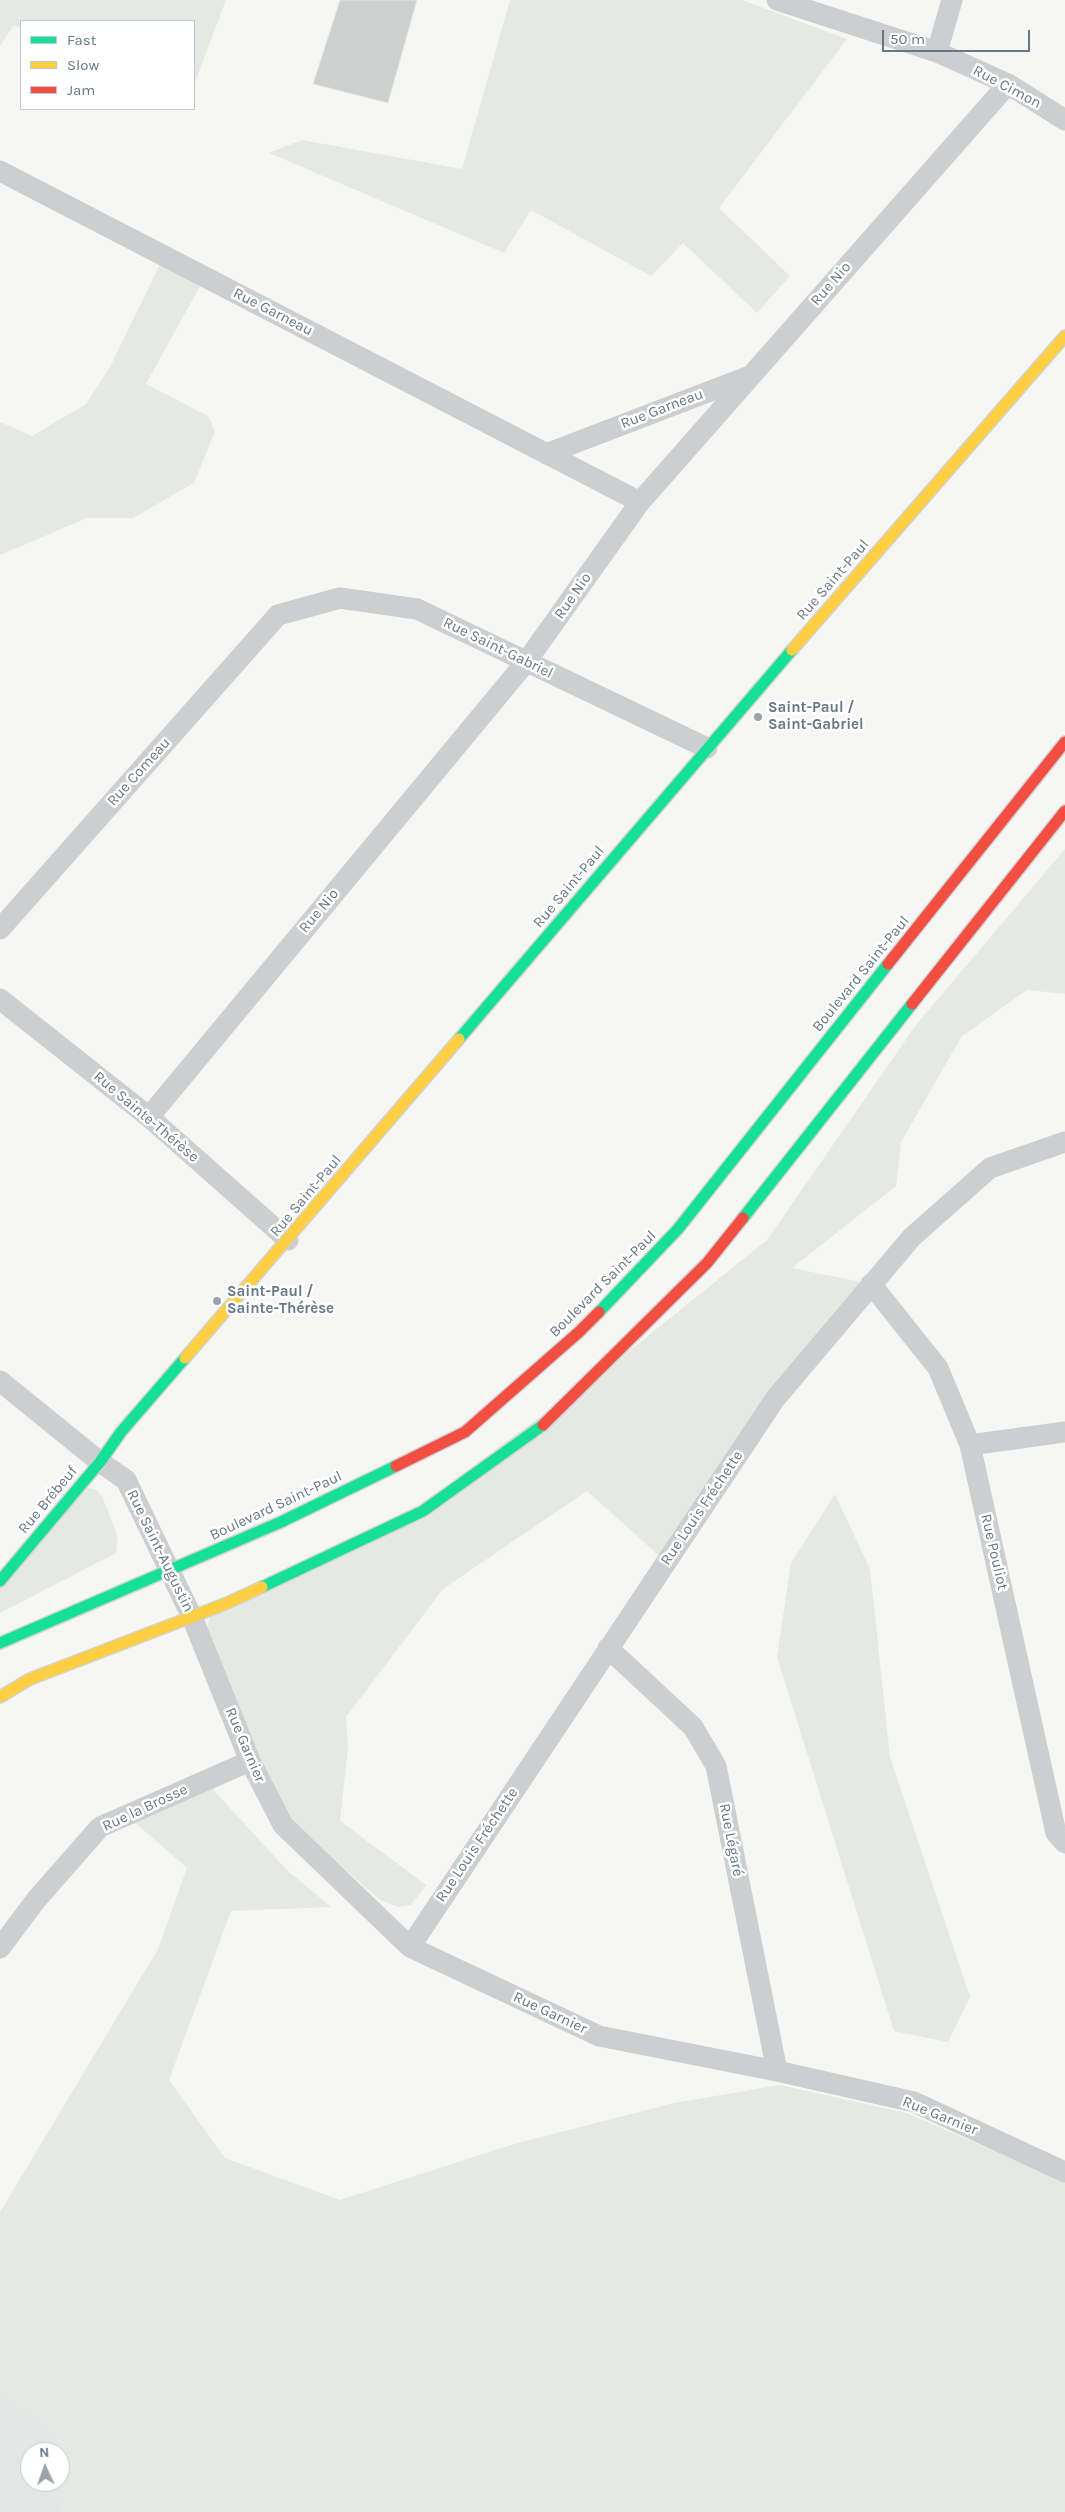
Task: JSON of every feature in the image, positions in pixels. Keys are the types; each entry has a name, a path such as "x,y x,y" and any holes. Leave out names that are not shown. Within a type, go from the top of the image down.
{"main road":[{"name":"Rue Saint-Paul","path":"100,1462 121,1432 288,1240 707,748 1065,336"},
{"name":"Boulevard Saint-Paul","path":"0,1643 281,1522 465,1432 579,1332 678,1229 1065,742"},
{"path":"0,1697 30,1679 195,1624 423,1511 542,1426 707,1263 1065,811"},
{"name":"Rue Brébeuf","path":"0,1582 100,1462"}],"street":[{"name":"Rue Cimon","path":"777,0 936,52 1008,84 1065,120"},
{"path":"936,52 952,0"},
{"name":"Rue Nio","path":"149,1117 526,662 640,502 1008,84"},
{"name":"Rue Garneau","path":"0,170 640,502"},
{"name":"Rue Garneau","path":"546,454 750,376"},
{"name":"Rue Saint-Gabriel","path":"278,615 340,598 417,609 707,748"},
{"name":"Rue Comeau","path":"0,929 278,615"},
{"name":"Rue Sainte-Thérèse","path":"0,999 149,1117 288,1240"},
{"name":"Rue Louis Fréchette","path":"410,1947 775,1399 912,1237 990,1168 1065,1142"},
{"name":"Rue Pouliot","path":"871,1284 938,1368 970,1445 1056,1833 1065,1843"},
{"name":"Rue Saint-Augustin","path":"0,1381 100,1462 126,1480 195,1624"},
{"path":"970,1445 1065,1432"},
{"name":"Rue Garnier","path":"195,1624 250,1761 283,1826 410,1947 599,2036 777,2071 914,2102 1065,2172"},
{"name":"Rue Légaré","path":"608,1648 693,1727 716,1766 777,2071"},
{"name":"Rue la Brosse","path":"0,1948 36,1900 100,1827 250,1761"}],"shaded area":[{"path":"0,0 226,0 195,82 195,20 20,20 20,28 14,25 0,46"},
{"path":"510,0 742,0 847,39 719,208 790,276 757,313 683,243 651,276 531,210 504,253 269,153 302,140 462,169"},
{"path":"164,256 205,277 146,384 208,416 215,431 194,483 133,518 87,518 0,555 0,422 32,436 86,404 110,367"},
{"path":"1065,849 1065,994 1027,990 962,1036 901,1142 896,1186 792,1268 871,1284 666,1562 587,1491 443,1589 346,1717 348,1749 340,1821 426,1885 411,1905 398,1907 380,1900 306,1836 282,1806 257,1757 207,1630 210,1613 369,1544 638,1344 767,1240 916,1025"},
{"path":"88,1488 95,1489 102,1496 118,1537 116,1553 0,1613 0,1581"},
{"path":"835,1494 870,1569 890,1757 970,1997 948,2042 894,2031 777,1657 791,1563"},
{"path":"207,1783 287,1870 331,1907 231,1911 169,2080 225,2158 340,2200 514,2144 674,2103 780,2085 907,2113 1065,2182 1065,2512 60,2512 68,2492 70,2492 75,2474 70,2463 70,2442 60,2442 55,2430 0,2390 0,2212 158,1949 187,1868 132,1820"},
{"path":"0,2390 55,2430 60,2442 20,2442 20,2492 68,2492 60,2512 0,2512"},
{"path":"70,2463 75,2474 70,2487"}],"building":[{"path":"340,0 417,0 388,103 313,84"}],"traffic: fast":[{"path":"459,1039 792,650"},
{"path":"599,1312 678,1229 888,964"},
{"path":"743,1218 912,1004"},
{"path":"0,1581 100,1462 121,1432 185,1358"},
{"path":"262,1587 423,1511 543,1425"},
{"path":"0,1643 281,1522 396,1466"}],"traffic: slow":[{"path":"792,650 1065,336"},
{"path":"185,1358 459,1039"},
{"path":"0,1697 30,1679 225,1604 262,1587"}],"traffic: jam":[{"path":"888,964 1065,742"},
{"path":"912,1004 1065,811"},
{"path":"543,1425 707,1263 743,1218"},
{"path":"396,1466 465,1432 579,1332 599,1312"}],"place":[{"name":"Saint-Paul / Saint-Gabriel","path":"758,717"},
{"name":"Saint-Paul / Sainte-Thérèse","path":"217,1301"}]}
